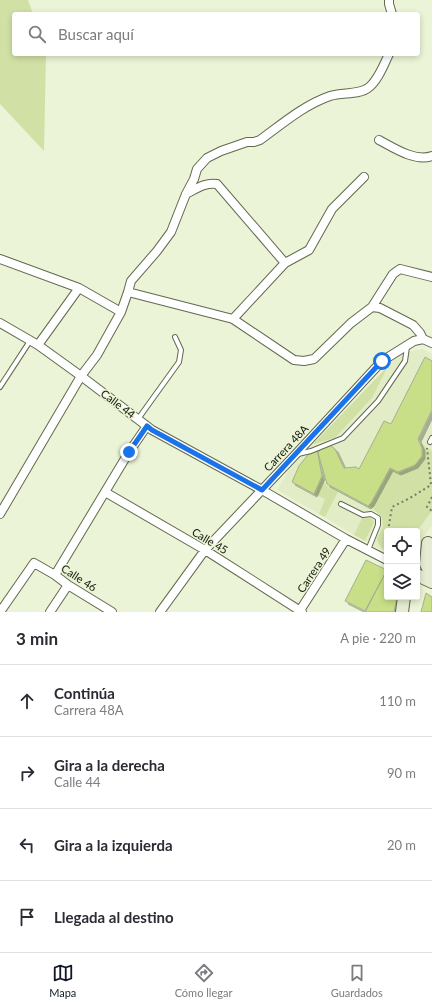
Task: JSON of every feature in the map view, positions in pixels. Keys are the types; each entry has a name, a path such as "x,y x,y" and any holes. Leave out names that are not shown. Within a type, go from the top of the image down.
{"street":[{"path":"389,0 388,4 391,12"},
{"path":"0,514 81,376 97,354 121,312 131,281 171,232 197,169 208,158 221,151 247,142 260,140 301,110 323,99 331,96 365,90 375,82 388,56"},
{"path":"379,140 407,155 427,158 432,156"},
{"path":"233,319 285,263 309,250 332,210 364,177"},
{"path":"186,194 204,184 217,184 285,263"},
{"path":"0,259 78,288 121,312"},
{"path":"128,292 233,319 294,360 304,361 314,358 351,323 372,307 393,274 400,269 432,277"},
{"path":"34,343 78,288"},
{"path":"372,307 380,308 413,325 423,339 432,343"},
{"name":"Calle 44","path":"0,323 34,343 81,376 152,430 262,490 346,539 384,558"},
{"name":"Carrera 48A","path":"160,612 205,550 382,361 414,341 423,339"},
{"path":"55,575 129,452 147,426"},
{"name":"Calle 45","path":"105,492 205,550 301,612"},
{"name":"Carrera 49","path":"301,612 346,539"},
{"path":"420,555 430,540"},
{"path":"430,540 426,564 432,576"},
{"name":"Calle 46","path":"0,612 34,563 112,612"},
{"path":"420,576 432,582"},
{"path":"50,612 68,585"},
{"path":"402,612 404,600"}],"lane":[{"path":"138,419 179,362 181,350 175,337"},
{"path":"0,387 34,343"},
{"path":"296,454 311,451 343,438 378,401 405,361 407,346"},
{"path":"341,504 363,516 371,514 378,518 378,525 368,550"}],"path":[{"path":"388,528 392,507 431,485 427,446"},
{"path":"432,497 427,507 432,511"}],"shaded area":[{"path":"0,0 28,0 32,12 12,12 12,56 46,56 44,151 0,104"},
{"path":"423,349 432,354 432,525 424,537 420,539 420,528 384,528 384,551 277,490 288,471 400,353"},
{"path":"388,366 372,398 335,438 313,444"},
{"path":"420,443 432,451 432,511 419,528 384,528 383,549 378,543 377,538 383,527 382,517 369,505 390,468 398,472 413,465 421,459 422,449"},
{"path":"322,476 326,485 338,492 325,517 319,514 325,499 314,494"},
{"path":"362,518 371,518 374,522 365,541 354,535"}],"building":[{"path":"425,357 432,361 432,410 418,439 422,448 422,456 415,465 398,472 390,468 368,506 327,484 318,453 321,447 330,445 335,449 344,468 356,467 359,469 384,421 391,424"},
{"path":"317,449 322,476 314,494 292,482 299,466 311,451"},
{"path":"366,560 384,569 384,576 365,611 345,601"},
{"path":"384,576 384,600 396,600 394,612 365,612"},
{"path":"426,593 432,597 432,612 421,612"}],"route":[{"path":"129,452 147,426 262,490 382,361"}]}
